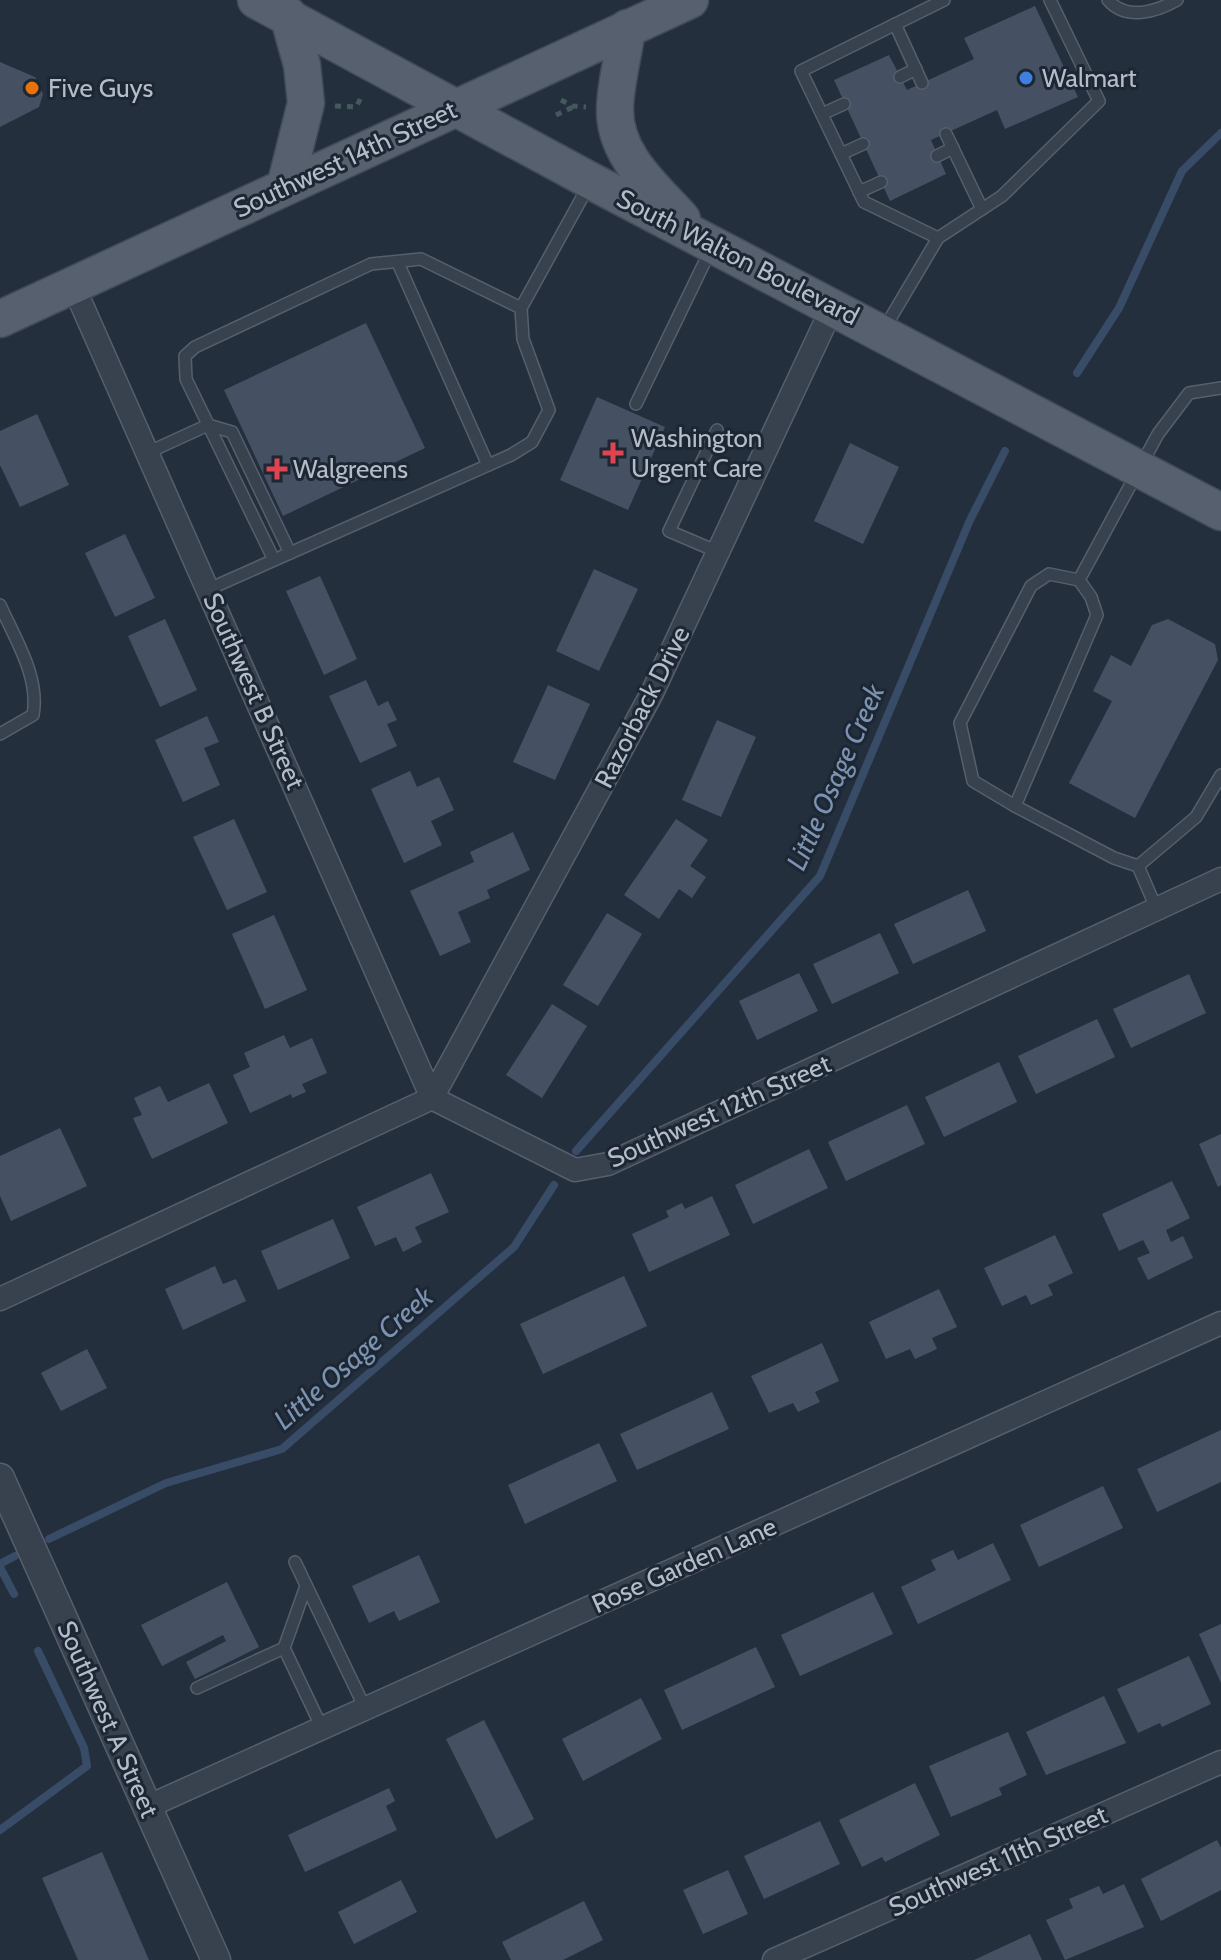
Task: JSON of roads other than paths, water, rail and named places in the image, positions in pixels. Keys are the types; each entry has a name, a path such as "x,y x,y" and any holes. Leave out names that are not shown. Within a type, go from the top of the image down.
{"main road":[{"name":"South Walton Boulevard","path":"256,0 591,181 1221,512"},
{"name":"Southwest 14th Street","path":"0,319 687,1"},
{"path":"285,187 306,103 302,65 288,15"},
{"path":"627,28 615,108 618,136 631,162 703,238"}],"street":[{"name":"Southwest B Street","path":"73,285 432,1098"},
{"name":"Razorback Drive","path":"432,1098 652,693 833,306"},
{"name":"Southwest 12th Street","path":"432,1098 575,1170 608,1164 1221,879"},
{"path":"0,1299 432,1098"},
{"name":"Rose Garden Lane","path":"147,1807 1221,1323"},
{"name":"Southwest A Street","path":"0,1478 216,1960"},
{"name":"Southwest 11th Street","path":"774,1960 1221,1762"}],"lane":[{"path":"938,238 864,202 801,71 944,0"},
{"path":"882,333 938,238 1002,196 1099,101 1050,0"},
{"path":"1108,0 1119,10 1136,12 1159,10 1177,0"},
{"path":"895,24 922,83"},
{"path":"900,77 916,69"},
{"path":"822,114 844,104"},
{"path":"946,134 982,209"},
{"path":"841,154 863,144"},
{"path":"937,156 953,148"},
{"path":"209,589 488,465 532,442 549,410 523,339 521,308 591,181"},
{"path":"859,192 881,182"},
{"path":"636,404 703,238"},
{"path":"274,560 208,425 183,367 185,356 195,347 371,264 421,259 521,308"},
{"path":"398,263 488,465"},
{"path":"1079,580 1158,434 1189,393 1221,388"},
{"path":"149,452 208,425 232,432 290,553"},
{"path":"717,430 669,531 718,552"},
{"path":"1015,806 1095,623 1097,615 1091,597 1079,580 1049,574 1031,586 960,723 973,781 1015,806 1114,858 1138,866 1158,910"},
{"path":"0,605 32,677 36,697 33,715 0,734"},
{"path":"1138,866 1196,817 1221,775"},
{"path":"295,1562 365,1708"},
{"path":"306,1586 284,1648 322,1728"},
{"path":"197,1688 284,1648"}],"waterway":[{"name":"Little Osage Creek","path":"1077,373 1119,308 1182,171 1221,133"},
{"name":"Little Osage Creek","path":"576,1151 820,876 970,520 1005,451"},
{"name":"Little Osage Creek","path":"49,1539 166,1483 282,1449 514,1247 554,1185"},
{"name":"Little Osage Creek","path":"0,1564 15,1556"},
{"name":"Little Osage Creek","path":"0,1567 14,1594"},
{"name":"Little Osage Creek","path":"0,1830 87,1766 84,1748 38,1651"}],"place":[{"name":"Walmart","path":"1026,78"},
{"name":"Five Guys","path":"32,88"},
{"name":"Washington Urgent Care","path":"613,453"},
{"name":"Walgreens","path":"277,469"}]}
